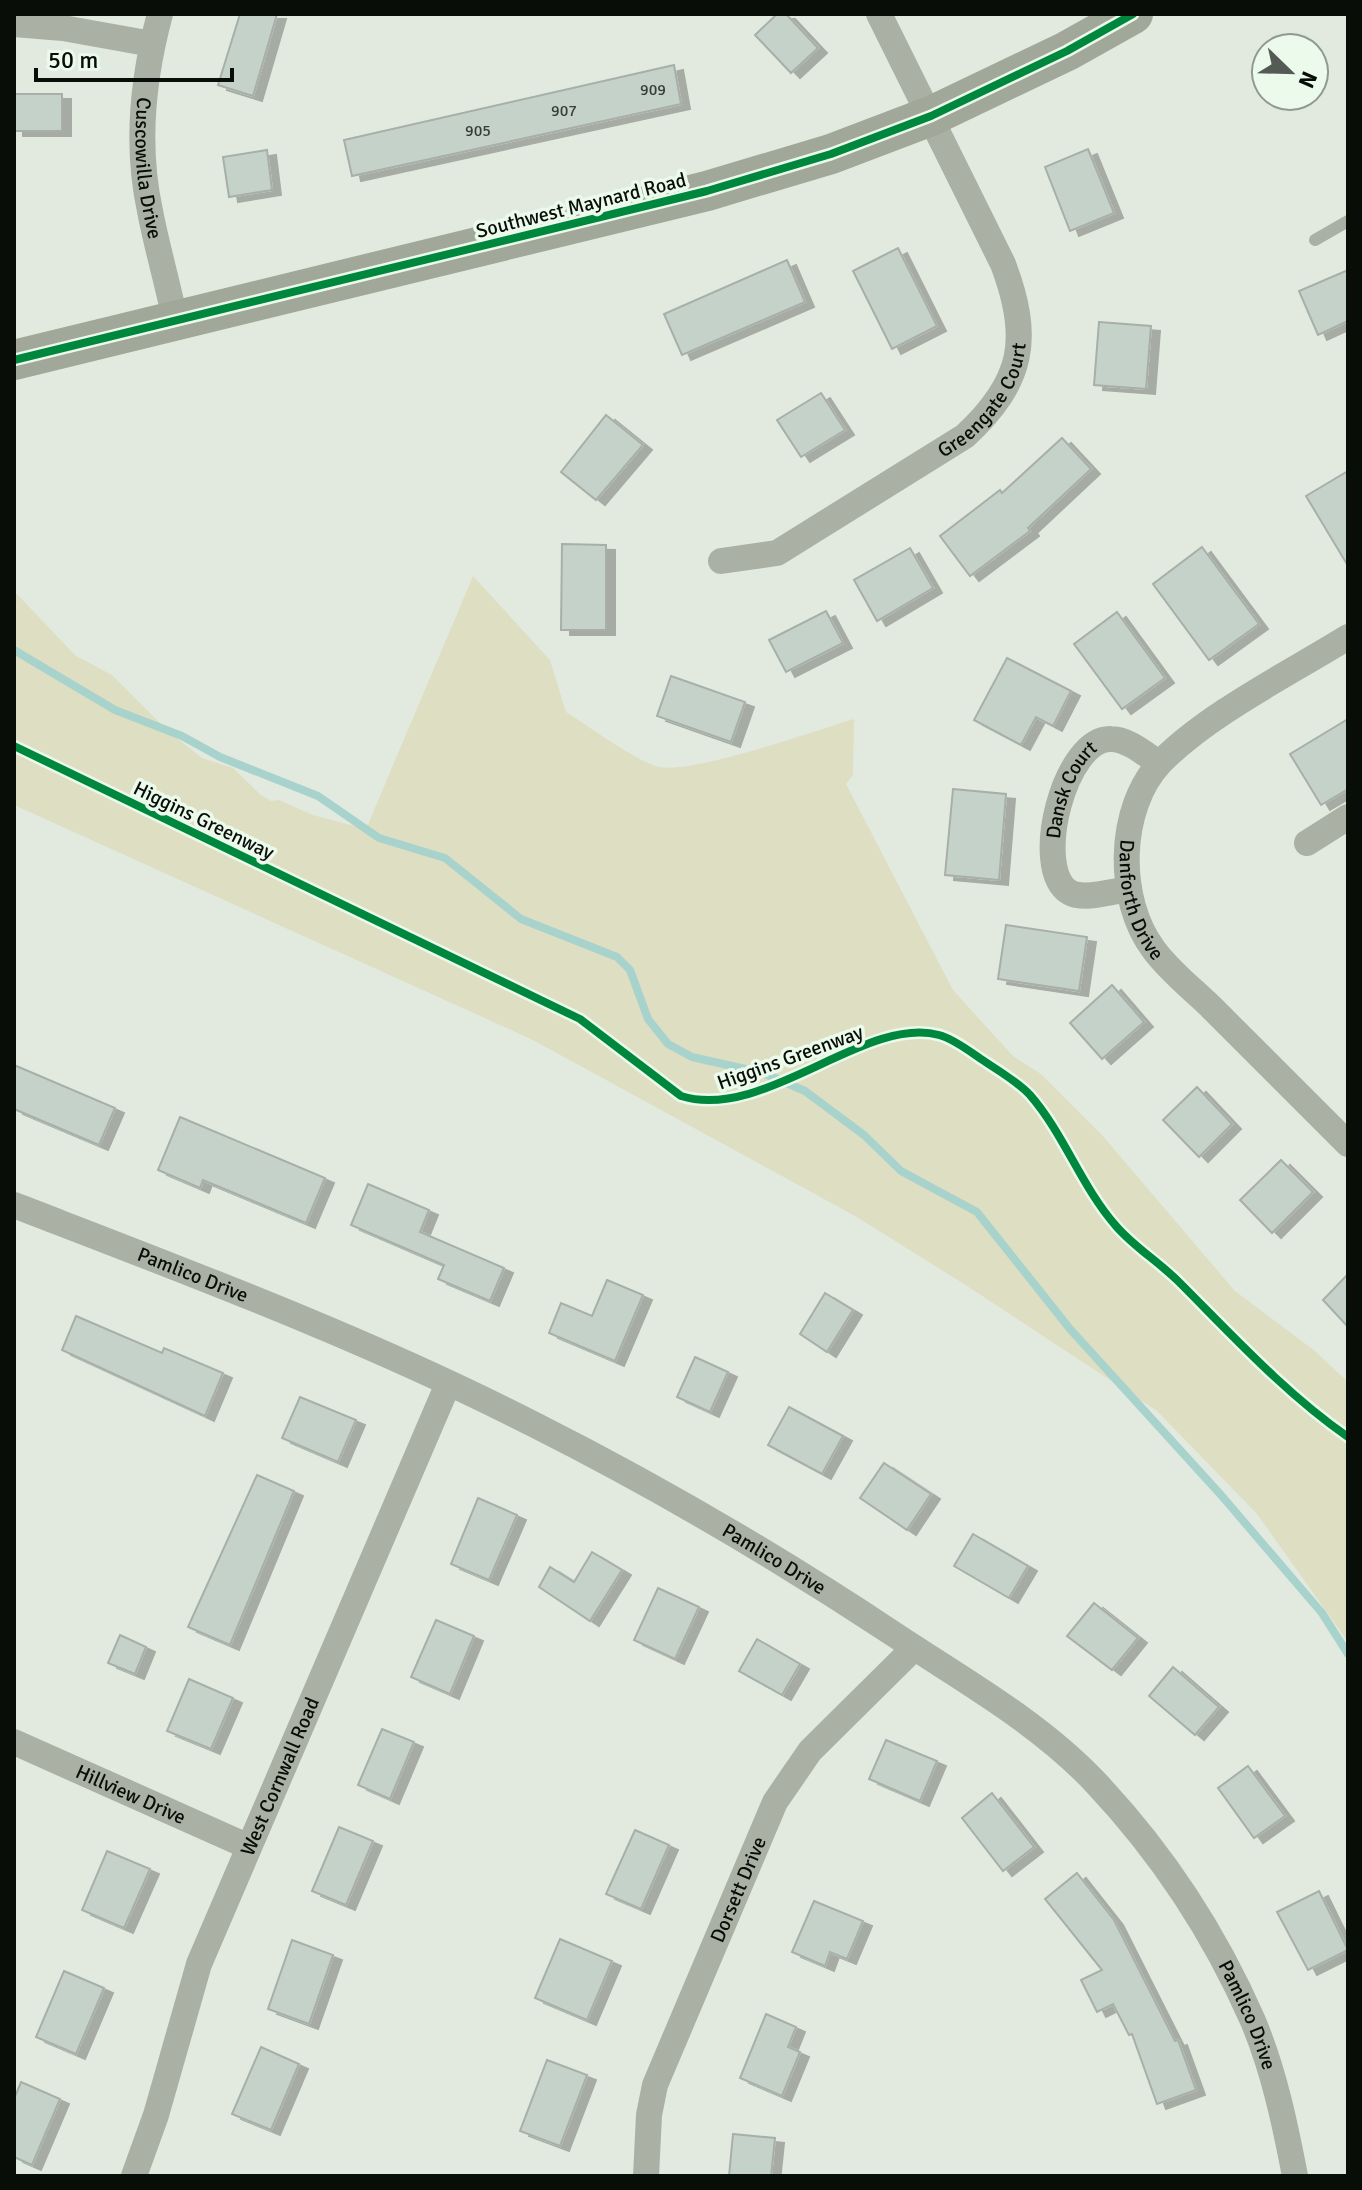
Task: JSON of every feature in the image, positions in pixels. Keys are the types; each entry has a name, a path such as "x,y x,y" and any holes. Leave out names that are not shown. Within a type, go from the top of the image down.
{"main road":[{"name":"Southwest Maynard Road","path":"14,360 707,191 831,154 931,116 1067,51 1133,14"}],"street":[{"name":"Cuscowilla Drive","path":"160,14 152,44 142,129 149,209 175,320"},
{"name":"Greengate Court","path":"721,561 777,553 965,436 988,415 1005,388 1018,355 1021,328 1017,302 1003,264 879,14"},
{"path":"14,24 63,28 152,44"},
{"name":"Danforth Drive","path":"1348,637 1197,732 1159,763 1142,791 1130,825 1129,889 1153,950 1348,1144"},
{"name":"Dansk Court","path":"1129,889 1078,896 1067,891 1055,873 1051,857 1056,819 1068,776 1080,757 1101,739 1115,739 1159,763"},
{"path":"1307,843 1348,817"},
{"name":"Pamlico Drive","path":"14,1205 231,1289 448,1384 615,1466 768,1552 1036,1730 1094,1780 1180,1887 1218,1951 1254,2023 1279,2100 1295,2176"},
{"name":"West Cornwall Road","path":"134,2176 156,2115 199,1964 247,1846 448,1384"},
{"name":"Dorsett Drive","path":"646,2176 649,2115 655,2085 775,1802 810,1751 914,1648"},
{"name":"Hillview Drive","path":"14,1742 247,1846"}],"lane":[{"path":"1315,240 1348,221"}],"green space":[{"path":"473,576 550,660 566,712 622,749 656,766 672,768 722,759 854,719 853,775 846,784 953,990 1013,1056 1041,1074 1102,1135 1235,1291 1315,1351 1348,1382 1348,1642 1257,1514 1157,1411 964,1284 855,1216 531,1039 14,805 14,591 76,656 112,675 168,731 202,758 233,768 271,801 279,800 313,815 366,829"}],"building":[{"path":"240,14 277,14 253,96 218,85"},
{"path":"777,14 786,14 818,48 791,73 755,35"},
{"path":"674,65 681,104 352,176 344,140"},
{"path":"14,94 62,94 62,131 14,131"},
{"path":"1088,149 1114,213 1070,231 1045,167"},
{"path":"267,150 272,190 229,197 223,157"},
{"path":"898,248 937,326 892,349 853,271"},
{"path":"787,260 805,302 682,355 664,314"},
{"path":"1348,270 1348,321 1318,335 1299,291"},
{"path":"1099,322 1151,326 1146,389 1094,385"},
{"path":"821,393 845,430 801,457 777,420"},
{"path":"606,415 643,445 596,500 561,472"},
{"path":"1062,438 1091,469 1028,528 1030,531 970,576 940,536 1000,490 1002,493"},
{"path":"1348,471 1348,566 1306,496"},
{"path":"562,544 606,545 606,630 561,630"},
{"path":"1202,547 1259,624 1209,660 1153,584"},
{"path":"910,548 933,588 877,621 854,580"},
{"path":"826,611 843,643 786,672 769,640"},
{"path":"1117,612 1165,678 1122,709 1074,644"},
{"path":"1007,658 1071,691 1053,726 1036,717 1021,745 974,720"},
{"path":"671,676 745,702 731,742 657,716"},
{"path":"1348,719 1348,789 1321,805 1290,754"},
{"path":"953,789 1006,794 999,880 945,875"},
{"path":"1006,925 1087,937 1079,991 998,979"},
{"path":"1112,985 1144,1022 1102,1059 1070,1023"},
{"path":"14,1065 115,1108 99,1145 14,1109"},
{"path":"1197,1087 1232,1124 1199,1157 1163,1120"},
{"path":"180,1117 325,1178 306,1223 203,1180 200,1188 158,1170"},
{"path":"1281,1160 1313,1192 1272,1233 1240,1200"},
{"path":"368,1184 429,1210 420,1232 504,1268 490,1301 438,1279 444,1265 351,1225"},
{"path":"1348,1274 1348,1327 1323,1300"},
{"path":"607,1280 643,1295 615,1361 549,1333 561,1303 592,1316"},
{"path":"825,1293 853,1310 827,1352 800,1334"},
{"path":"76,1316 162,1353 164,1348 223,1373 205,1416 62,1350"},
{"path":"695,1357 728,1372 710,1412 677,1397"},
{"path":"300,1397 356,1420 338,1462 282,1438"},
{"path":"789,1407 843,1436 822,1474 768,1445"},
{"path":"884,1463 931,1494 907,1530 860,1498"},
{"path":"257,1475 294,1491 230,1645 188,1627"},
{"path":"478,1498 517,1515 489,1580 451,1564"},
{"path":"973,1534 1028,1566 1009,1598 954,1566"},
{"path":"592,1552 622,1570 590,1621 539,1587 550,1567 574,1582"},
{"path":"658,1588 699,1607 675,1659 634,1640"},
{"path":"1094,1603 1138,1638 1112,1670 1067,1636"},
{"path":"436,1620 474,1636 450,1694 411,1677"},
{"path":"120,1635 146,1647 135,1674 108,1663"},
{"path":"757,1639 800,1664 782,1695 739,1671"},
{"path":"1173,1667 1219,1707 1195,1735 1149,1696"},
{"path":"189,1679 233,1698 211,1749 167,1731"},
{"path":"382,1729 414,1742 390,1799 358,1785"},
{"path":"886,1740 937,1761 920,1801 869,1779"},
{"path":"1248,1766 1285,1816 1254,1838 1218,1788"},
{"path":"992,1793 1034,1847 1003,1871 962,1818"},
{"path":"339,1827 373,1841 346,1905 312,1891"},
{"path":"635,1830 669,1845 641,1909 606,1894"},
{"path":"107,1851 150,1869 124,1928 82,1910"},
{"path":"1077,1873 1114,1920 1175,2041 1178,2040 1196,2090 1157,2104 1132,2034 1129,2035 1113,2004 1097,2012 1081,1980 1102,1970 1045,1899"},
{"path":"1319,1891 1348,1950 1308,1970 1277,1912"},
{"path":"814,1901 863,1921 847,1959 830,1952 825,1966 792,1952"},
{"path":"560,1939 612,1961 587,2020 535,1998"},
{"path":"292,1940 333,1955 309,2024 268,2009"},
{"path":"64,1971 104,1988 76,2054 36,2037"},
{"path":"766,2014 796,2027 788,2047 800,2052 782,2096 740,2078"},
{"path":"261,2047 299,2064 271,2130 232,2114"},
{"path":"547,2060 587,2075 560,2146 520,2131"},
{"path":"21,2082 60,2099 32,2165 14,2157 14,2099"},
{"path":"733,2134 775,2138 771,2176 729,2176"}],"waterway":[{"path":"14,650 115,710 318,796 379,838 445,858 521,919 617,957 630,970 648,1019 668,1044 692,1057 763,1073 805,1091 864,1135 901,1171 977,1212 1070,1329 1221,1495 1322,1613 1348,1654"}],"cycle path":[{"path":"14,360 707,191 831,154 931,116 1067,51 1133,14"},
{"name":"Higgins Greenway","path":"14,746 580,1019 681,1096 713,1100 746,1095 847,1052 910,1033 950,1039 1030,1095 1053,1126 1093,1194 1123,1234 1171,1275 1281,1383 1348,1437"}]}
